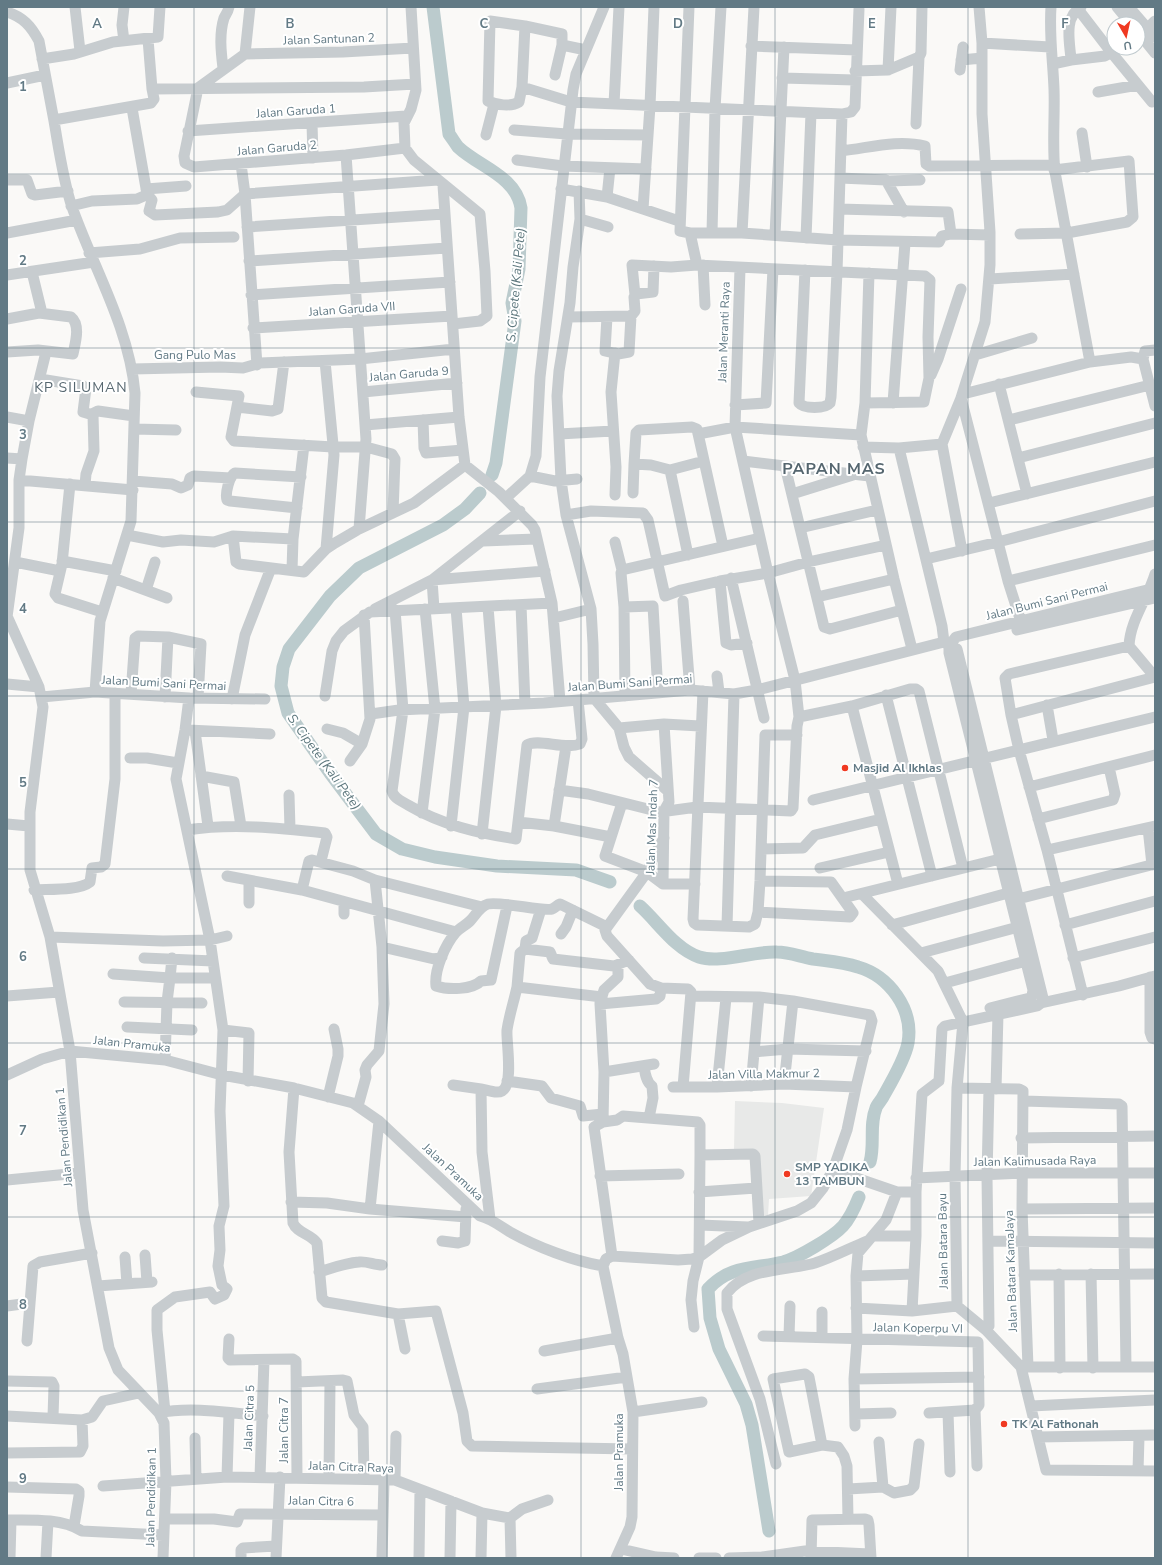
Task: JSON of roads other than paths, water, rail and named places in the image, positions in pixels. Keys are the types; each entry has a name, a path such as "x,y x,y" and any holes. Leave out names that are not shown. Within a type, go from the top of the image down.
{"street":[{"path":"75,7 80,51"},
{"path":"124,7 124,41"},
{"path":"42,59 113,42 158,38 160,7"},
{"path":"223,68 220,42 224,19 228,13 229,7"},
{"path":"188,131 198,88 223,68 245,54 250,7"},
{"path":"233,536 237,564 301,572 307,571 326,549 359,528 414,503 465,465 459,417 450,282 440,182 414,160 405,148 404,123 415,98 411,7"},
{"path":"502,495 530,476 535,464 538,442 540,377 566,134 576,74 604,7"},
{"path":"614,104 619,7"},
{"path":"643,209 650,106 654,7"},
{"path":"689,7 680,231 690,233 742,233 905,243 939,242 942,236 951,234 990,234"},
{"path":"712,232 715,108 721,7"},
{"path":"742,233 754,7"},
{"path":"888,70 891,7"},
{"path":"916,124 919,57 921,53 922,7"},
{"path":"962,550 942,444 962,396 985,322 990,278 990,234 982,114 982,43 978,7"},
{"path":"1051,7 1050,48 1054,90 1054,167 1090,362"},
{"path":"1117,7 1124,16"},
{"path":"1129,7 1155,37"},
{"path":"1071,60 1070,20 1079,8 1106,40"},
{"path":"522,87 571,102 781,112 842,114 851,112 855,107 856,50 859,9"},
{"path":"15,11 34,30 39,41 72,206 116,314 132,369 135,393 131,521 102,612 99,631 95,692"},
{"path":"525,26 522,87 518,103 494,104 486,98 489,23 492,21 525,26 560,33 563,36 562,45 555,75"},
{"path":"1147,27 1155,53"},
{"path":"54,120 132,108 153,102 148,39"},
{"path":"982,43 1050,48"},
{"path":"562,45 586,50"},
{"path":"751,46 856,50"},
{"path":"775,235 784,47"},
{"path":"963,47 960,65 982,58"},
{"name":"Jalan Santunan 2","path":"245,54 343,52 413,48"},
{"path":"1057,63 1106,55"},
{"path":"1118,56 1152,102"},
{"path":"782,78 855,76 888,70 919,57"},
{"path":"7,83 45,75"},
{"path":"152,89 364,87 415,84"},
{"path":"1098,92 1138,85"},
{"path":"486,135 494,104"},
{"path":"132,108 146,191 152,200 149,211 154,215 227,210 245,194 440,182"},
{"path":"806,238 811,113"},
{"path":"805,270 799,399 801,405 804,406 825,407 830,403 837,272 842,114"},
{"name":"Jalan Garuda 1","path":"188,131 406,116"},
{"path":"312,123 313,158"},
{"path":"514,130 566,134 648,134"},
{"name":"Jalan Garuda 2","path":"188,131 184,156 185,163 188,166 241,164 346,155 405,148"},
{"path":"1082,133 1087,166"},
{"path":"841,151 924,141 926,164 929,166 1054,167 1087,166 1129,161 1133,217 1127,222 1067,233 1020,234"},
{"path":"346,155 366,447 359,528"},
{"path":"517,160 563,166 646,169"},
{"path":"241,164 245,194 253,328 257,365"},
{"path":"607,197 610,168"},
{"path":"840,178 888,181 920,180"},
{"path":"7,180 27,180 32,194 35,195 68,191"},
{"path":"888,181 904,212"},
{"name":"Jalan Garuda VII","path":"253,328 358,322 452,320 480,321 486,316 485,271 480,214 470,204 440,182"},
{"path":"72,206 92,201 137,199 146,191 186,186"},
{"path":"561,189 607,197 680,221"},
{"path":"579,191 580,219 568,317 559,371 557,396 561,480 566,515 591,609 594,698 619,728 624,747 629,757 668,791"},
{"path":"839,209 904,212 948,212 951,234"},
{"path":"247,227 444,214"},
{"path":"580,219 608,227"},
{"path":"7,233 77,220"},
{"path":"690,233 700,265 705,305"},
{"path":"7,275 32,272 92,258 140,250 180,238 234,236"},
{"path":"894,403 905,243"},
{"path":"249,261 447,248"},
{"name":"Jalan Meranti Raya","path":"635,295 632,265 700,265 740,268 735,426 794,680 799,717 792,810 789,812 762,810"},
{"path":"607,317 605,351 625,353 630,350 631,316 634,312 635,295 653,292 654,266"},
{"path":"740,268 925,276 931,282 928,337 929,378"},
{"path":"735,405 766,403 773,269"},
{"path":"32,272 41,309 39,313"},
{"path":"869,273 865,403 860,435 912,649"},
{"path":"990,278 1074,274"},
{"path":"251,295 450,282"},
{"path":"865,403 924,402 929,378 938,358 962,289"},
{"path":"7,319 25,317 39,313 71,317 75,321 76,338 73,354 38,350 8,352 7,363"},
{"path":"568,317 631,316"},
{"path":"975,355 1032,338"},
{"name":"Gang Pulo Mas","path":"132,369 220,366 243,368 260,363 360,359 454,349"},
{"path":"1155,350 1145,351 1143,359 1155,406"},
{"path":"41,692 7,616 19,528 19,480 29,421 46,352"},
{"path":"615,353 611,392 616,467 615,495"},
{"path":"962,396 999,384 1090,362 1131,357 1143,359"},
{"path":"325,361 334,455 326,549"},
{"path":"237,407 272,411 278,409 284,362"},
{"path":"40,379 85,387 83,412 85,414 92,414 98,411 134,416"},
{"name":"Jalan Garuda 9","path":"363,392 457,383"},
{"path":"999,384 1027,494"},
{"path":"1009,420 1150,385"},
{"path":"196,392 239,396 231,437 234,441 333,447 366,447 395,455 393,513"},
{"path":"962,396 1008,581 1022,625"},
{"path":"85,485 86,474 94,451 92,414"},
{"path":"7,417 29,421"},
{"path":"365,424 459,417"},
{"path":"422,420 424,448 426,453 462,450"},
{"path":"1018,458 1155,423"},
{"path":"698,434 735,426 860,435"},
{"path":"633,493 637,431 695,428 698,434 723,546"},
{"path":"134,429 176,430"},
{"path":"559,434 613,431"},
{"path":"863,447 899,448 942,444"},
{"path":"292,570 293,539 304,445"},
{"path":"899,448 942,626 950,645 979,759 1043,992 1041,1003"},
{"path":"7,458 22,460"},
{"path":"634,464 651,465 670,470 704,461"},
{"path":"743,461 869,476"},
{"path":"989,503 1155,462"},
{"name":"Jalan Bumi Sani Permai","path":"465,465 520,511 532,525 537,539 552,603 560,701 690,690 734,694 757,690 912,649 966,642 1022,625 1151,594"},
{"path":"785,466 822,623 826,629 902,610"},
{"path":"670,470 688,555"},
{"path":"297,508 227,500 226,496 233,473 238,472 301,477"},
{"path":"792,494 855,474"},
{"path":"19,480 85,485 172,484 181,488 188,484 190,478 194,476 231,478"},
{"path":"530,476 542,480 577,479"},
{"path":"70,484 61,566 55,590 58,598 102,612"},
{"path":"926,558 998,542 1155,501"},
{"path":"800,528 877,510"},
{"path":"324,696 332,651 336,641 344,631 367,613 432,580 520,511"},
{"path":"566,515 591,511 643,514 648,520 665,596 681,590 731,578 768,573 808,562 886,545"},
{"path":"127,535 163,542 181,540 214,542 233,536 293,539"},
{"path":"622,570 760,538"},
{"path":"483,541 537,539"},
{"path":"616,542 622,570 625,696"},
{"path":"1008,581 1155,545"},
{"path":"15,562 61,566 115,575 167,598"},
{"path":"146,590 155,562"},
{"name":"Jalan Bumi Sani Permai","path":"7,684 41,692 95,692 165,697 232,699 245,635 271,568"},
{"path":"432,580 545,571"},
{"path":"1129,646 1133,626 1151,594 1155,574"},
{"path":"731,578 764,718"},
{"path":"817,597 894,579"},
{"path":"422,813 435,709 430,609 432,580"},
{"path":"720,581 726,642 731,645 747,643"},
{"path":"683,601 690,690"},
{"path":"367,613 395,610 552,603"},
{"path":"521,605 525,704"},
{"path":"624,607 653,606 658,693"},
{"path":"482,834 496,706 488,607"},
{"path":"451,826 464,707 456,608"},
{"path":"554,618 591,609"},
{"path":"395,610 403,710 392,792 395,798 422,813 451,826 482,834 516,838 527,746 532,743 576,746 582,742 578,700"},
{"path":"350,761 362,744 371,714 368,701 367,613"},
{"path":"132,694 134,638 138,636 168,637 200,643 201,645 190,730 178,763 176,779 210,940 223,1030 220,1133 224,1206 219,1226 220,1250 218,1266 222,1285 228,1289 224,1295 215,1299 210,1292 175,1297 157,1310 162,1412 229,1413 263,1416"},
{"path":"165,697 168,637"},
{"path":"1011,715 1154,674 1129,646"},
{"path":"1083,995 1047,850 1019,750 1005,682 1007,675 1129,646"},
{"path":"717,676 719,692"},
{"path":"799,717 852,706 886,695 916,689 920,694 963,868"},
{"path":"703,691 700,726 695,884 694,923 697,925 752,926 755,924 758,912 760,881 765,735 797,735"},
{"name":"Jalan Pendidikan 1","path":"41,692 43,707 29,826 30,870 34,890 50,937 70,1051 83,1210 109,1348 113,1361 118,1370 139,1393 162,1412 164,1423 166,1481 166,1519 163,1535 162,1558"},
{"path":"34,890 74,887 88,883 90,882 91,870 105,864 115,779 115,693"},
{"path":"727,926 734,694"},
{"path":"886,695 932,876"},
{"path":"232,699 265,699"},
{"path":"371,714 403,710 496,706 560,701"},
{"path":"1047,705 1054,740"},
{"path":"852,706 898,884"},
{"path":"813,800 1019,750 1054,740 1155,717"},
{"path":"619,728 664,724 700,726"},
{"name":"Jalan Mas Indah 7","path":"663,884 664,811 669,802 664,724"},
{"path":"327,729 343,733 362,744"},
{"path":"190,730 270,734"},
{"path":"190,730 202,776 208,826"},
{"path":"554,826 566,746"},
{"path":"1029,787 1155,756"},
{"path":"130,758 147,758 178,763"},
{"path":"912,1311 916,1236 916,1178 922,1094 939,1081 942,1028 961,1019 1032,996 1033,990 1000,859 979,759"},
{"path":"1038,819 1113,800 1115,794 1109,767"},
{"path":"202,776 234,782 241,826"},
{"path":"559,790 588,794 660,812 697,807 762,810"},
{"path":"289,795 290,829"},
{"path":"622,803 605,856 647,872 663,884 695,884"},
{"path":"761,849 803,848 815,835 881,818"},
{"path":"518,822 554,826 611,836"},
{"path":"7,824 29,826"},
{"path":"187,830 208,826 241,826 290,829 327,834 321,862"},
{"path":"1018,899 1153,864 1151,827 1047,850"},
{"path":"602,1266 606,1260 612,1256 678,1260 699,1257 722,1240 754,1225 796,1211 811,1203 823,1188 833,1170 847,1130 872,1021 870,1016 793,1001 758,997 726,998 692,996 688,989 660,988 650,984 607,936 605,930 647,872 664,838"},
{"path":"820,868 889,852"},
{"path":"847,897 1000,859"},
{"path":"302,890 309,861 321,862 375,880 482,907 494,904 551,910 560,904 607,927"},
{"path":"227,876 302,890 456,932"},
{"path":"358,1106 367,1065 379,1051 384,1004 382,947 375,880"},
{"path":"249,881 249,903"},
{"path":"758,912 850,916 853,913 831,882 760,881"},
{"path":"892,925 1008,893"},
{"path":"862,894 938,971 961,1019"},
{"path":"344,902 344,914"},
{"path":"1065,925 1155,902"},
{"path":"482,907 470,921 456,932 442,957 440,966 436,971 437,986 466,987 476,985 481,981 491,980 507,906"},
{"path":"453,1085 501,1091 506,1086 509,1067 507,1031 517,987 520,953 525,949 526,941 531,939 533,936 541,909"},
{"path":"561,934 566,927 573,910"},
{"path":"921,953 1018,927"},
{"path":"50,937 163,941 210,940 227,936"},
{"path":"1073,958 1155,937"},
{"path":"382,947 434,959 442,957"},
{"path":"525,949 550,952 554,959 584,964 618,965 629,960"},
{"path":"144,958 172,958 213,961"},
{"path":"165,1060 167,1002 172,958"},
{"path":"945,983 1026,961"},
{"path":"612,1256 594,1130 595,1125 603,1118 604,1072 601,1000 606,988 618,977 618,965"},
{"path":"113,974 170,978 215,978"},
{"path":"961,1019 998,1014 1037,1006 1041,1003 1083,995 1152,976 1153,1036"},
{"path":"517,987 601,1000 656,999 660,996 660,988"},
{"path":"7,996 59,992"},
{"name":"Jalan Villa Makmur 2","path":"692,996 678,1087 784,1084 856,1087"},
{"path":"751,1086 758,997"},
{"path":"716,1087 726,998"},
{"path":"784,1084 793,1001"},
{"path":"124,1002 202,1003"},
{"path":"986,1330 989,1326 987,1176 998,1014"},
{"name":"Jalan Batara Bayu","path":"957,1306 955,1176 957,1088 961,1019"},
{"path":"127,1028 192,1030"},
{"path":"328,1097 338,1056 334,1029"},
{"path":"223,1030 249,1033 248,1081"},
{"path":"754,1052 787,1048 866,1052"},
{"path":"7,1075 42,1059 70,1051"},
{"name":"Jalan Pramuka","path":"70,1051 165,1060 248,1081 294,1088 358,1106 379,1121 480,1216 490,1219 530,1241 582,1262 602,1266 623,1354 633,1412 632,1516 630,1527 618,1553"},
{"path":"604,1072 649,1065 645,1075 649,1084 652,1086 649,1118"},
{"path":"507,1081 542,1086 551,1098 580,1106 583,1116 617,1120 623,1116 699,1123 699,1257 691,1289 691,1311 694,1327"},
{"path":"294,1088 289,1152 291,1202 294,1226 317,1243 320,1293 326,1302 398,1314 433,1310 437,1313 463,1413 467,1441 472,1446 632,1449"},
{"path":"957,1088 1022,1090 1024,1093 1024,1101 1119,1104 1122,1108 1126,1367"},
{"path":"481,1089 482,1152 490,1219"},
{"name":"Jalan Batara KamaJaya","path":"1024,1101 1022,1138 1024,1367 1045,1468 1048,1470 1138,1471"},
{"path":"370,1209 379,1121"},
{"path":"1022,1138 1155,1136"},
{"path":"700,1155 753,1154 755,1159 756,1188 754,1225"},
{"path":"833,1170 897,1192 916,1192"},
{"name":"Jalan Kalimusada Raya","path":"916,1178 987,1176 1022,1173 1155,1172"},
{"path":"7,1180 79,1173"},
{"path":"600,1176 679,1174"},
{"path":"699,1192 756,1188"},
{"path":"855,1426 856,1414 854,1379 858,1340 856,1276 858,1253 886,1220 897,1192"},
{"path":"291,1202 327,1203 370,1209 466,1217"},
{"path":"442,1241 458,1243 464,1241 466,1202"},
{"path":"1022,1209 1155,1208"},
{"path":"700,1225 754,1225"},
{"path":"776,1464 760,1399 727,1310 727,1293 736,1283 750,1276 816,1262 870,1239 916,1236"},
{"path":"988,1241 1155,1243"},
{"path":"27,1341 31,1269 35,1264 92,1253"},
{"path":"98,1286 149,1282 145,1255"},
{"path":"125,1257 127,1284"},
{"path":"319,1272 333,1267 360,1262 372,1265 382,1265"},
{"path":"856,1276 914,1274"},
{"path":"1059,1274 1060,1368"},
{"path":"1091,1274 1093,1368"},
{"path":"1024,1275 1155,1274"},
{"path":"7,1306 29,1303"},
{"path":"789,1336 790,1306"},
{"path":"856,1308 912,1311 957,1306 986,1330 1024,1367 1155,1367"},
{"path":"822,1312 822,1337"},
{"path":"398,1314 404,1349"},
{"name":"Jalan Koperpu VI","path":"763,1336 822,1337 858,1340 978,1342 979,1377"},
{"path":"544,1352 618,1338"},
{"path":"229,1339 229,1360 264,1360"},
{"name":"Jalan Citra 7","path":"264,1360 295,1360 297,1363 297,1478"},
{"name":"Jalan Citra 5","path":"260,1477 264,1360"},
{"path":"822,1445 808,1375 773,1379 788,1452 822,1445 838,1447 841,1450 847,1466 848,1489 846,1492 848,1519"},
{"path":"537,1389 627,1376"},
{"path":"854,1379 979,1377 979,1405 975,1410 977,1466"},
{"path":"297,1382 343,1380 347,1382 354,1415 362,1425 364,1478"},
{"path":"7,1381 52,1382 54,1386 53,1417"},
{"path":"329,1479 330,1381"},
{"path":"7,1416 53,1417 82,1420 92,1417 103,1401 139,1393"},
{"path":"1031,1406 1155,1400"},
{"path":"633,1412 702,1402"},
{"path":"929,1412 975,1410"},
{"path":"948,1412 950,1472"},
{"path":"227,1476 229,1413"},
{"path":"856,1414 891,1413"},
{"path":"7,1453 80,1452 83,1446 82,1420"},
{"path":"1038,1437 1139,1437 1155,1435"},
{"path":"382,1558 383,1515 390,1480 396,1436"},
{"path":"1139,1437 1138,1471 1155,1471"},
{"path":"195,1438 196,1479"},
{"path":"879,1442 883,1487"},
{"path":"848,1489 883,1487 894,1493 910,1490 914,1486 919,1444"},
{"name":"Jalan Citra Raya","path":"103,1486 227,1476 329,1479 364,1478 390,1480 482,1513 510,1518"},
{"path":"166,1519 214,1519 237,1522 240,1514 278,1514 280,1477"},
{"path":"7,1487 76,1488 79,1491 79,1496 74,1526"},
{"path":"419,1558 420,1490"},
{"path":"510,1558 510,1518 522,1509 548,1500"},
{"path":"450,1558 451,1501"},
{"path":"481,1558 482,1513"},
{"name":"Jalan Citra 6","path":"276,1558 278,1514 383,1515"},
{"path":"729,1558 762,1557 780,1554 811,1555 870,1556 868,1520 812,1520 811,1555"},
{"path":"10,1558 10,1523 74,1526 82,1531 163,1535"},
{"path":"46,1558 48,1525"},
{"path":"241,1558 241,1550 243,1548 276,1546"},
{"path":"618,1553 674,1558"},
{"path":"699,1558 716,1558"}],"waterway":[{"name":"S. Cipete (Kali Pete)","path":"433,7 449,134 458,147 496,173 512,188 518,197 521,208 519,269 512,303 515,321 496,463 492,475"},
{"name":"S. Cipete (Kali Pete)","path":"480,493 465,509 443,525 359,568 330,596 289,649 283,667 281,686 288,713 330,773 376,834 402,849 435,857 497,866 576,870 610,882"},
{"name":"S. Cipete (Kali Pete)","path":"640,906 675,942 682,948 699,957 717,959 768,952 786,953 858,967 869,971 889,986 903,1006 909,1030 908,1043 898,1070 876,1108 873,1121 870,1162"},
{"name":"S. Cipete (Kali Pete)","path":"769,1531 752,1425 746,1404 719,1349 710,1318 708,1289 716,1281 734,1272 783,1262 815,1247 832,1236 843,1226 848,1220 859,1197"}],"place":[{"name":"Masjid Al Ikhlas","path":"845,768"},
{"name":"SMP YADIKA 13 TAMBUN","path":"787,1174"},
{"name":"TK Al Fathonah","path":"1004,1424"}],"district":[{"name":"KP SILUMAN","path":"81,387"},
{"name":"PAPAN MAS","path":"834,469"}]}
